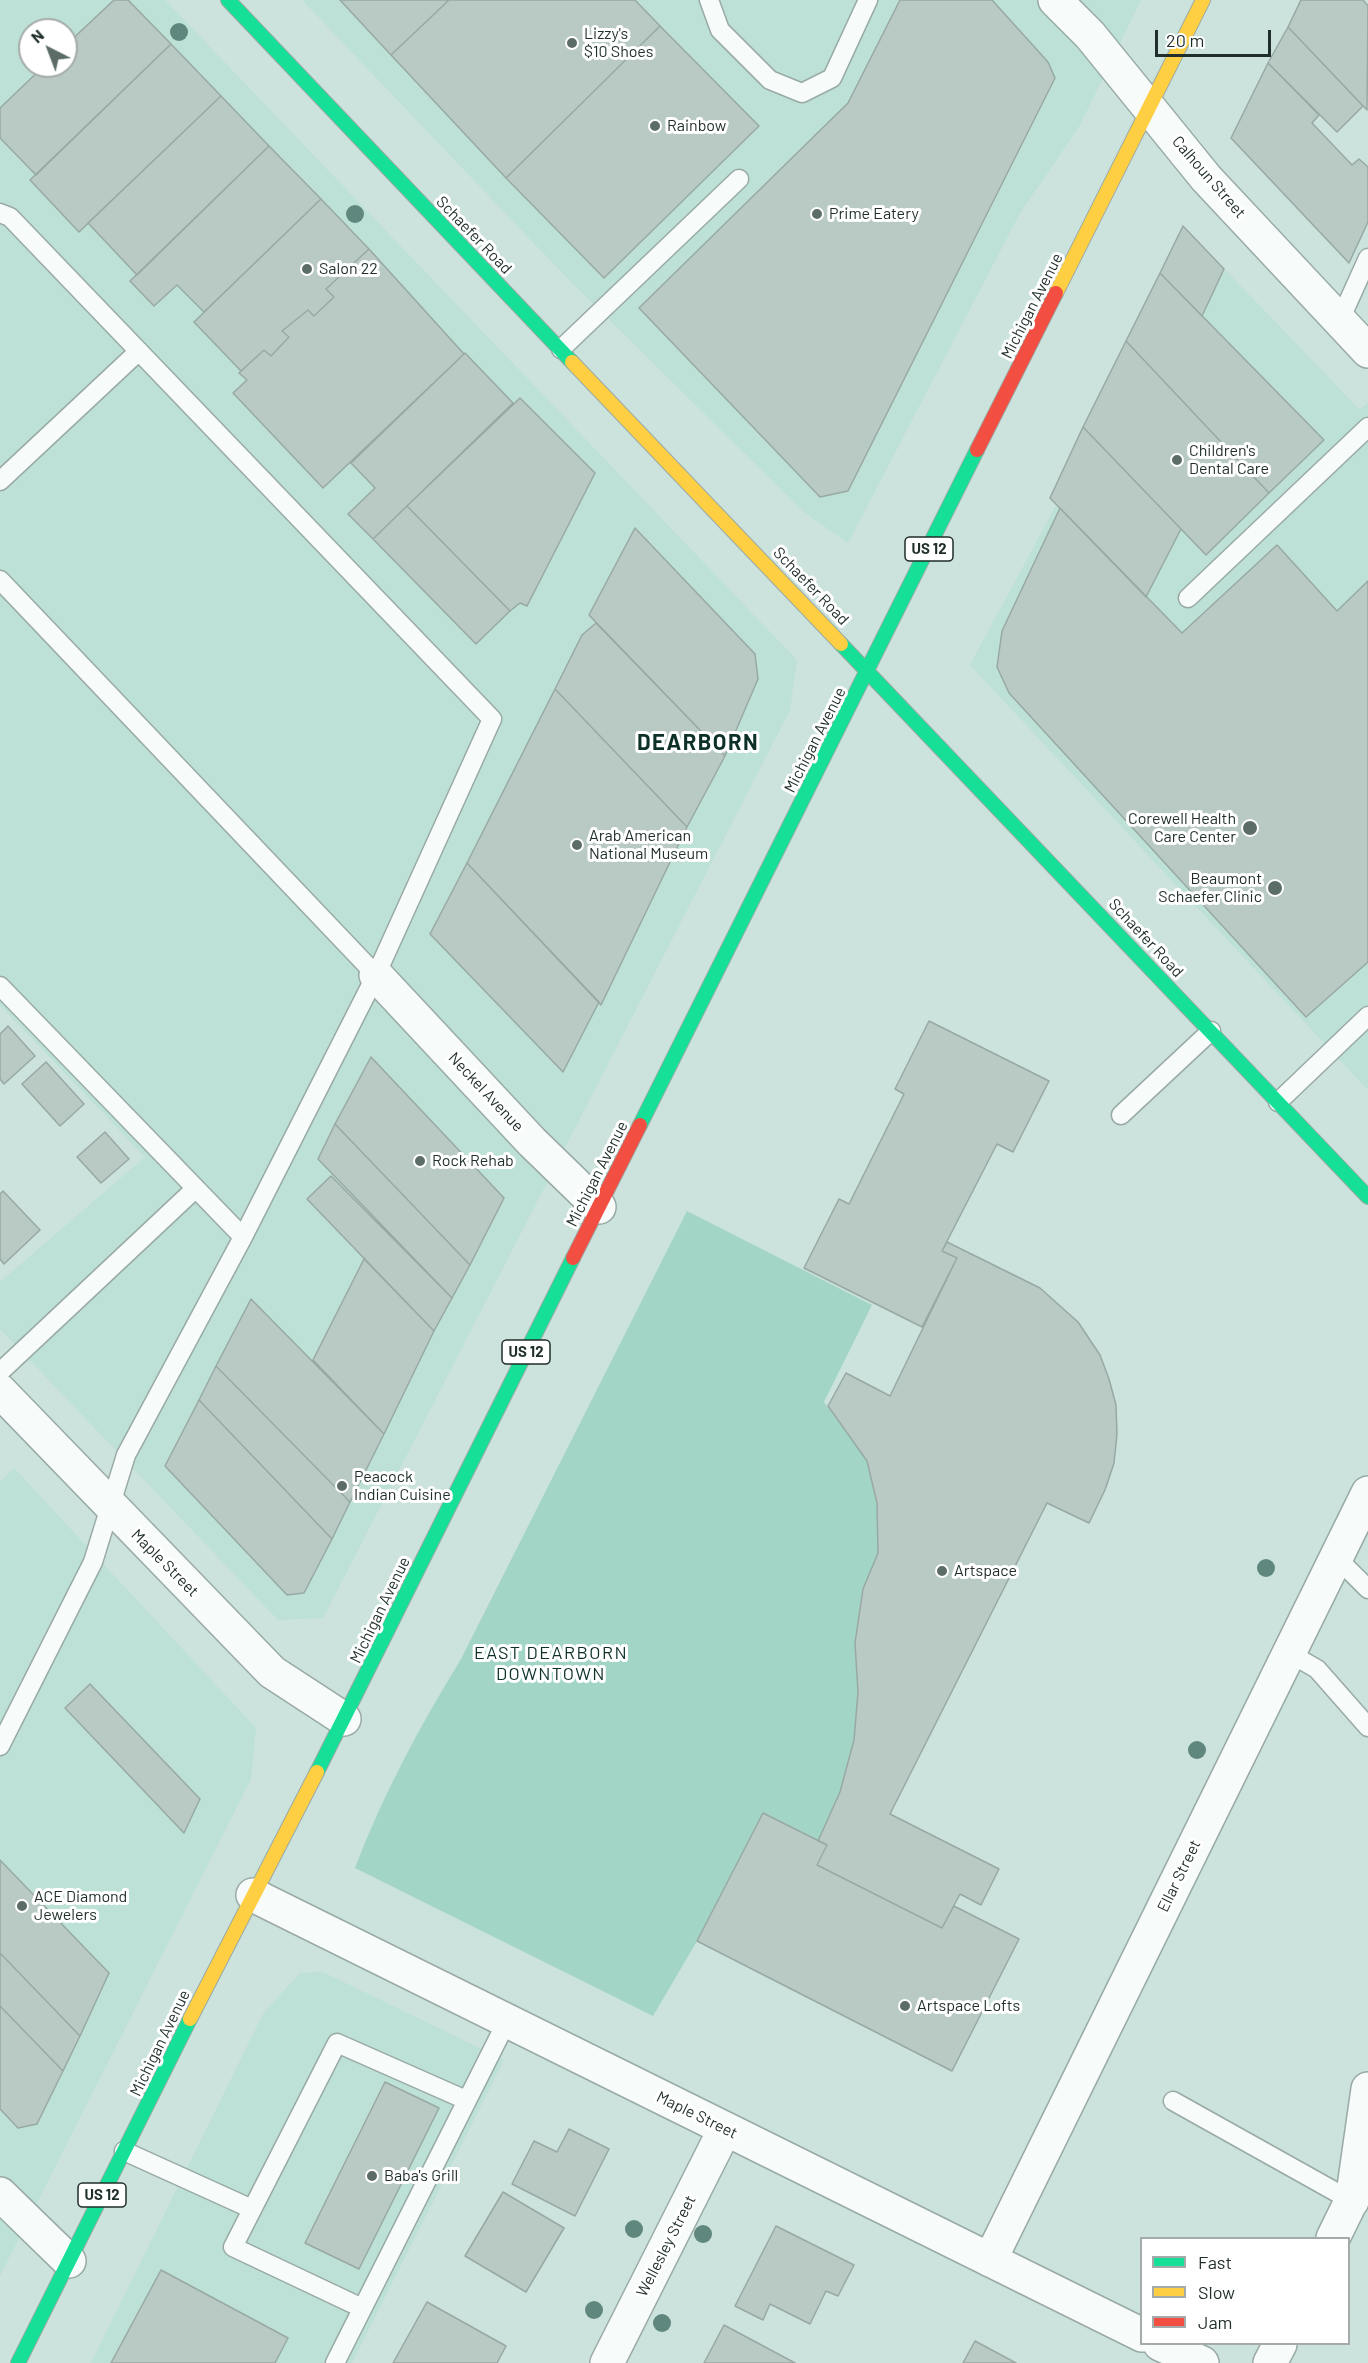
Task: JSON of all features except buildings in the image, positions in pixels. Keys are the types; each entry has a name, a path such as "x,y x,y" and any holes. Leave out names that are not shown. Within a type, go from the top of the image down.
{"main road":[{"name":"Schaefer Road","path":"228,0 869,670 1368,1197"},
{"name":"Michigan Avenue","path":"18,2363 344,1719 1203,0"}],"street":[{"name":"Calhoun Street","path":"1055,0 1090,35 1206,178 1368,351"},
{"name":"Neckel Avenue","path":"376,975 532,1142 599,1206"},
{"name":"Maple Street","path":"0,1391 272,1672 344,1719"},
{"name":"Ellar Street","path":"990,2260 1368,1492"},
{"name":"Maple Street","path":"253,1895 1140,2334"},
{"path":"1352,2201 1368,2089"},
{"name":"Wellesley Street","path":"607,2363 725,2129"},
{"path":"1334,2237 1368,2164"},
{"path":"0,2194 69,2261"},
{"path":"1270,2363 1279,2345"},
{"path":"1164,2352 1202,2363"}],"lane":[{"path":"709,0 720,30 770,80 802,93 832,78 868,0"},
{"path":"561,349 739,179"},
{"path":"0,213 10,217 492,719 376,975 243,1237 126,1455 93,1562 0,1746"},
{"path":"1340,320 1368,258"},
{"path":"0,481 139,351"},
{"path":"1188,598 1368,427"},
{"path":"0,580 376,975"},
{"path":"0,986 243,1237"},
{"path":"1278,1102 1368,1016"},
{"path":"1121,1115 1211,1031"},
{"path":"0,1372 195,1189"},
{"path":"1336,1557 1368,1588"},
{"path":"1289,1653 1317,1669 1368,1727"},
{"path":"335,2363 507,2021"},
{"path":"363,2308 233,2247 337,2043 466,2100"},
{"path":"1173,2101 1352,2201"},
{"path":"124,2151 252,2209"}],"shaded area":[{"path":"0,0 165,0 797,660 790,710 323,1618 278,1620 0,1329 0,1282 145,1157 0,1005"},
{"path":"302,0 1141,0 1080,125 1019,215 848,543 804,512 569,280"},
{"name":"Beaumont Schaefer Clinic","path":"1188,231 1359,409 1368,403 1368,1090 970,665 1060,498"},
{"path":"687,1211 872,1305 824,1402 867,1461 877,1503 878,1553 863,1589 855,1643 858,1692 854,1740 840,1792 818,1841 763,1813 697,1941 653,2016 355,1868 403,1761 461,1659"},
{"path":"14,1468 256,1728 251,1779 0,2276 0,1482"},
{"path":"323,1972 504,2060 352,2363 91,2363 263,2014 300,1973"}],"traffic: fast":[{"path":"228,0 572,362"},
{"path":"640,1125 977,450"},
{"path":"841,644 1368,1197"},
{"path":"317,1772 573,1258"},
{"path":"18,2363 190,2019"}],"traffic: slow":[{"path":"1056,293 1203,0"},
{"path":"572,362 841,644"},
{"path":"190,2019 317,1772"}],"traffic: jam":[{"path":"977,450 1056,293"},
{"path":"573,1258 640,1125"}],"place":[{"name":"Lizzy's $10 Shoes","path":"572,43"},
{"name":"Rainbow","path":"655,126"},
{"name":"Prime Eatery","path":"817,214"},
{"name":"Salon 22","path":"307,269"},
{"name":"Children's Dental Care","path":"1177,460"},
{"name":"Corewell Health Care Center","path":"1250,828"},
{"name":"Arab American National Museum","path":"577,845"},
{"name":"Beaumont Schaefer Clinic","path":"1275,888"},
{"name":"Rock Rehab","path":"420,1161"},
{"name":"Peacock Indian Cuisine","path":"342,1486"},
{"name":"Artspace","path":"942,1571"},
{"name":"ACE Diamond Jewelers","path":"22,1906"},
{"name":"Artspace Lofts","path":"905,2006"},
{"name":"Baba's Grill","path":"372,2176"}],"district":[{"name":"DEARBORN","path":"698,743"},
{"name":"EAST DEARBORN DOWNTOWN","path":"551,1663"}]}
